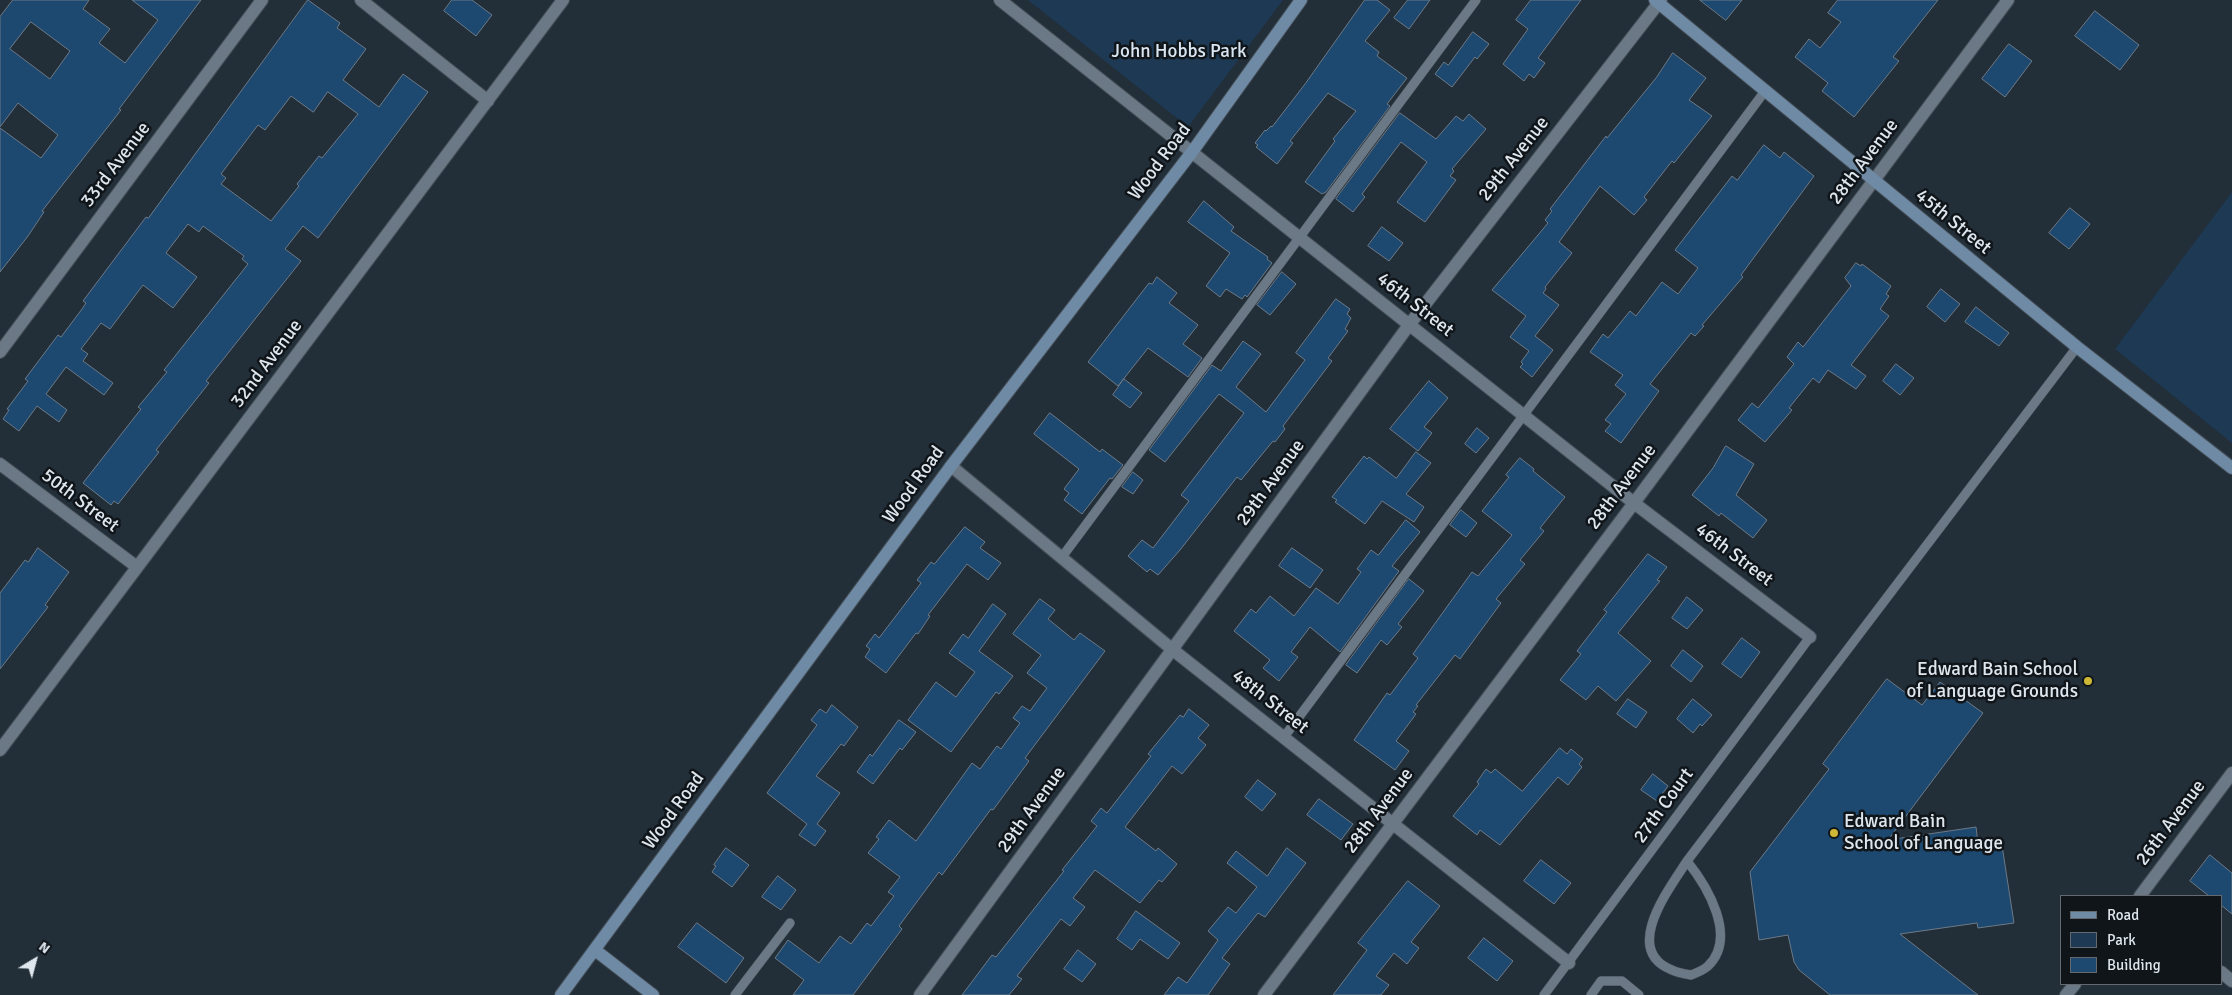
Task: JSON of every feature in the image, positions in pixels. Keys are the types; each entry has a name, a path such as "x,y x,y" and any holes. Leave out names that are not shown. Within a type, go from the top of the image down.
{"street":[{"name":"33rd Avenue","path":"0,352 262,0"},
{"path":"362,0 488,101"},
{"name":"32nd Avenue","path":"0,750 562,0"},
{"name":"46th Street","path":"1000,0 1634,503 1810,637"},
{"name":"Wood Road","path":"561,995 951,466 1192,152 1301,0"},
{"name":"28th Avenue","path":"1264,995 1634,503 2008,0"},
{"name":"45th Street","path":"1658,1 2077,347 2232,468"},
{"name":"29th Avenue","path":"920,995 1410,325 1658,1"},
{"name":"50th Street","path":"0,464 137,567"},
{"name":"48th Street","path":"951,466 1174,650 1568,964"},
{"name":"26th Avenue","path":"2141,895 2232,773"},
{"path":"595,950 653,995"},
{"path":"2222,973 2232,981"},
{"path":"2066,995 2074,985"}],"lane":[{"path":"1062,558 1476,0"},
{"path":"1284,737 1765,91"},
{"path":"1688,860 1705,884 1720,927 1719,949 1708,967 1691,975 1670,970 1658,960 1649,946 1649,930 1659,907 1688,860 2077,347"},
{"name":"27th Court","path":"1544,995 1810,637"},
{"path":"735,995 790,923"},
{"path":"1591,995 1601,981 1622,981 1639,995"}],"green space":[{"name":"John Hobbs Park","path":"1028,0 1283,0 1188,127"},
{"path":"2232,192 2232,443 2115,349"}],"building":[{"path":"13,0 89,0 83,9 110,29 99,43 125,63 158,20 132,0 201,0 119,109 121,110 42,211 44,212 28,236 0,272 0,128 41,158 58,135 18,103 0,127 0,17","holes":["31,22 70,51 50,79 10,49"]},
{"path":"308,0 340,23 337,28 366,49 343,80 379,107 403,74 428,92 318,238 303,226 285,249 301,261 206,381 209,383 156,450 159,452 118,504 114,501 111,505 83,483 141,409 138,407 167,372 164,370 248,264 242,259 244,256 203,226 199,232 188,224 166,253 197,277 173,308 143,285 110,329 101,323 81,349 88,354 83,361 113,383 104,395 66,367 46,394 67,410 59,422 37,406 19,431 3,419 9,410 7,409 28,381 25,379 58,335 61,337 86,303 83,301 146,217 148,218","holes":["328,92 358,114 322,158 319,156 297,184 299,186 271,221 221,184 226,178 221,174 258,125 265,130 291,96 313,112"]},
{"path":"452,0 472,0 492,15 476,36 444,11"},
{"path":"1365,0 1377,0 1390,10 1365,41 1379,52 1377,56 1407,78 1387,104 1390,106 1326,192 1322,194 1305,182 1335,141 1333,139 1356,111 1328,93 1290,141 1293,143 1277,164 1256,147 1258,145 1255,143 1265,130 1272,127"},
{"path":"1408,0 1430,0 1409,29 1394,18"},
{"path":"1531,0 1581,0 1538,58 1545,63 1534,78 1529,74 1524,81 1503,64 1528,29 1516,20"},
{"path":"1700,0 1742,0 1726,20"},
{"path":"1838,0 1938,0 1893,57 1899,61 1854,117 1822,91 1828,83 1795,57 1809,39 1820,48 1841,22 1828,13"},
{"path":"2095,11 2139,45 2120,70 2075,36"},
{"path":"1473,32 1489,44 1477,59 1475,57 1452,87 1435,74 1444,62 1448,65"},
{"path":"2009,44 2032,61 2005,97 1982,79"},
{"path":"1673,53 1706,78 1689,100 1712,116 1674,163 1672,161 1644,197 1647,200 1634,215 1600,186 1559,242 1572,253 1545,287 1546,289 1543,293 1559,305 1535,336 1553,350 1532,377 1520,367 1523,364 1521,362 1529,351 1510,337 1526,316 1492,290 1548,223 1545,220 1552,211 1550,209 1606,136 1607,138 1656,78"},
{"path":"1400,113 1436,139 1456,116 1463,121 1469,114 1486,129 1452,169 1454,171 1450,176 1456,180 1425,222 1397,202 1427,162 1401,142 1362,194 1365,197 1353,212 1336,199"},
{"path":"1764,145 1780,158 1784,152 1814,176 1741,275 1743,277 1702,325 1704,326 1695,336 1691,333 1650,384 1659,391 1621,443 1605,431 1611,424 1605,420 1626,394 1615,385 1623,375 1590,352 1603,334 1608,338 1630,311 1636,316 1662,282 1678,294 1698,268 1675,250 1732,176 1737,180"},
{"path":"1204,201 1234,227 1231,231 1268,257 1267,259 1272,263 1247,297 1245,295 1242,299 1226,289 1220,297 1206,286 1230,253 1188,222"},
{"path":"2070,208 2090,224 2069,249 2049,233"},
{"path":"1382,227 1403,243 1389,261 1368,246"},
{"path":"1856,263 1861,266 1862,264 1891,286 1886,294 1889,296 1880,309 1889,316 1851,365 1866,376 1856,389 1828,370 1819,383 1813,378 1789,408 1792,410 1765,442 1738,420 1752,403 1758,408 1794,364 1787,357 1798,342 1803,347 1851,286 1845,278"},
{"path":"1282,272 1296,284 1270,315 1257,305"},
{"path":"1157,277 1177,293 1169,303 1198,325 1183,344 1202,358 1188,377 1148,348 1118,386 1088,362 1149,283 1152,284"},
{"path":"1941,289 1960,304 1945,322 1927,307"},
{"path":"1336,299 1350,309 1347,314 1351,318 1345,329 1348,331 1328,358 1332,361 1283,426 1285,429 1241,480 1237,477 1158,575 1150,569 1147,572 1128,556 1142,540 1153,548 1189,501 1181,495 1244,413 1219,394 1165,462 1149,450 1212,365 1221,371 1243,341 1261,354 1236,387 1266,412 1305,360 1296,353"},
{"path":"1976,307 2009,333 1999,346 1965,322"},
{"path":"1896,364 1914,378 1900,395 1883,381"},
{"path":"1124,379 1142,393 1130,408 1113,395"},
{"path":"1429,381 1448,398 1424,427 1432,433 1418,451 1390,429"},
{"path":"1050,413 1100,452 1102,449 1123,465 1112,479 1110,478 1082,514 1064,500 1069,493 1064,489 1079,469 1034,434"},
{"path":"1477,428 1489,438 1476,453 1465,444"},
{"path":"1726,446 1754,464 1736,495 1767,520 1753,538 1721,513 1719,516 1692,495 1713,468"},
{"path":"1416,452 1431,463 1406,494 1424,507 1414,522 1382,501 1365,524 1335,502 1337,500 1332,497 1364,456 1367,459 1369,457 1396,478"},
{"path":"1520,458 1565,497 1540,528 1544,531 1520,560 1525,564 1496,599 1501,603 1460,659 1455,655 1416,705 1418,706 1413,712 1416,714 1396,741 1409,751 1395,770 1354,740 1387,693 1390,695 1418,658 1413,654 1472,572 1478,576 1512,535 1482,511 1509,477 1506,475"},
{"path":"1133,472 1143,480 1133,494 1122,487"},
{"path":"1461,510 1477,523 1466,537 1450,525"},
{"path":"1406,520 1420,532 1392,566 1399,571 1340,652 1310,627 1291,652 1298,657 1279,681 1263,668 1270,660 1234,631 1251,609 1256,613 1270,596 1294,616 1316,588 1338,604 1361,572 1357,569 1371,550 1378,555"},
{"path":"965,527 985,542 980,548 1001,563 988,580 967,564 928,615 930,616 918,634 916,633 886,673 865,657 870,649 866,646 875,634 879,638 921,583 917,580 931,562 934,564"},
{"path":"38,548 69,572 45,605 48,607 0,669 0,593 25,560 28,562"},
{"path":"1292,548 1323,570 1310,588 1279,566"},
{"path":"1648,554 1667,567 1657,580 1660,581 1618,633 1651,661 1616,701 1598,686 1586,700 1560,680 1581,654 1577,651 1607,612 1604,610"},
{"path":"1409,579 1424,591 1398,624 1402,627 1387,645 1381,640 1357,673 1346,665"},
{"path":"1687,597 1703,610 1687,629 1672,618"},
{"path":"1040,599 1055,610 1048,619 1074,640 1080,633 1105,651 1025,758 1029,761 942,875 939,872 899,926 902,929 853,995 793,995 804,980 775,958 788,940 819,963 840,936 851,944 867,923 871,926 894,896 888,892 900,877 868,853 879,839 876,837 889,820 916,841 972,763 980,769 997,746 1001,749 1020,723 1013,718 1022,706 1030,711 1047,688 1027,673 1041,655 1013,634"},
{"path":"993,604 1006,614 979,651 1013,676 999,694 996,692 951,752 908,720 936,682 956,697 975,672 949,653 963,634 968,638"},
{"path":"1742,638 1760,652 1741,678 1722,664"},
{"path":"1683,650 1703,666 1691,682 1671,666"},
{"name":"Edward Bain School of Language","path":"1887,679 1922,705 1940,682 1983,713 1888,840 1976,827 1978,843 2001,839 2014,923 1978,928 1977,923 1900,934 1978,995 1830,995 1799,970 1794,962 1788,935 1759,940 1750,872 1829,769 1823,764"},
{"path":"1628,699 1647,712 1636,728 1617,714"},
{"path":"1693,699 1712,715 1702,726 1700,724 1693,733 1677,719"},
{"path":"832,705 858,727 844,746 841,744 816,776 840,793 817,824 826,831 815,846 799,835 807,824 767,793 817,725 811,720 820,709 826,713"},
{"path":"1189,709 1209,725 1198,738 1206,745 1182,774 1172,766 1125,827 1156,851 1158,848 1177,864 1162,882 1159,880 1140,903 1095,870 1073,898 1085,907 1070,926 1061,919 1017,976 1022,979 1009,995 962,995 992,955 996,957 1064,871 1062,870 1097,826 1091,821 1101,808 1107,813 1151,756 1148,754 1180,715 1183,717"},
{"path":"899,720 916,732 902,750 900,748 873,784 857,772 870,754 872,756"},
{"path":"1560,748 1567,754 1571,749 1583,759 1579,764 1582,767 1568,785 1558,777 1500,845 1480,830 1477,835 1453,816 1479,784 1477,782 1486,769 1491,773 1495,769 1522,791"},
{"path":"1653,774 1668,786 1657,801 1641,790"},
{"path":"1258,780 1276,794 1262,811 1245,797"},
{"path":"1319,799 1353,824 1341,840 1307,815"},
{"path":"726,848 749,865 732,887 712,872 716,866 714,865"},
{"path":"1287,848 1306,863 1265,917 1258,913 1222,958 1230,964 1208,995 1164,995 1178,977 1187,983 1218,940 1208,931 1228,907 1236,913 1257,887 1227,863 1236,851 1267,876"},
{"path":"2210,855 2232,873 2232,914 2222,906 2222,895 2208,895 2190,881"},
{"path":"1541,860 1571,883 1554,904 1524,881"},
{"path":"778,876 796,890 781,910 762,897"},
{"path":"1408,881 1440,906 1411,942 1419,948 1407,964 1394,953 1376,976 1389,985 1381,995 1333,995 1367,950 1358,943"},
{"path":"1136,911 1180,943 1168,959 1140,939 1132,950 1117,939"},
{"path":"697,923 744,958 726,983 678,947"},
{"path":"1484,938 1513,961 1497,981 1468,958"},
{"path":"1078,950 1096,964 1082,982 1064,969"}],"place":[{"name":"Edward Bain School of Language Grounds","path":"2088,681"},
{"name":"Edward Bain School of Language","path":"1834,833"}]}
